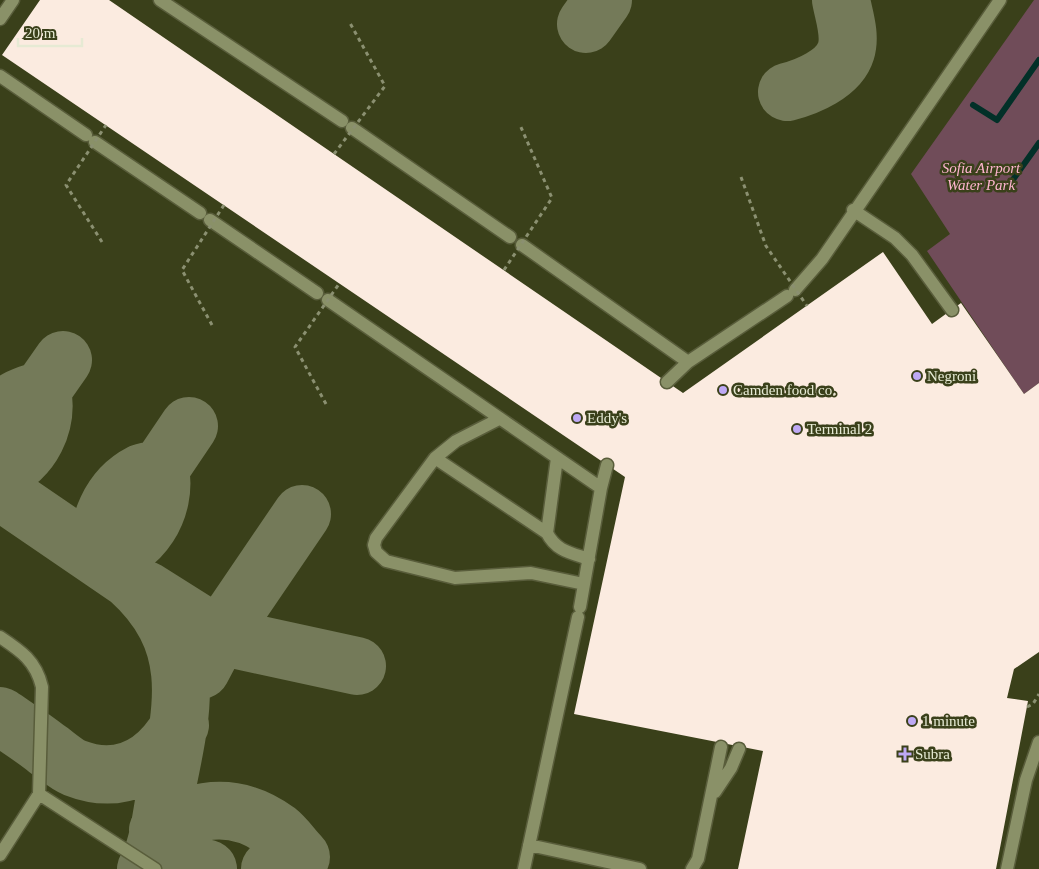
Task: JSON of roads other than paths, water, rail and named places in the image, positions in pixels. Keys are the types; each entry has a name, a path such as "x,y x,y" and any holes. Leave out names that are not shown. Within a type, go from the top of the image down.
{"lane":[{"path":"0,19 13,0"},
{"path":"160,0 510,237"},
{"path":"667,382 688,362 791,293 822,259 853,210 1000,0"},
{"path":"0,76 601,488"},
{"path":"853,210 895,238 912,255 952,310"},
{"path":"522,245 688,362"},
{"path":"499,419 456,441 435,458 376,538 374,545 380,558 455,578 531,572 584,584"},
{"path":"435,458 547,533 552,542 561,550 589,559"},
{"path":"547,533 557,458"},
{"path":"524,869 579,612 601,488 607,465"},
{"path":"0,637 22,652 33,663 42,687 39,794 0,855"},
{"path":"1007,869 1026,780 1039,742"},
{"path":"692,869 698,859 721,747"},
{"path":"710,804 736,759 739,749"},
{"path":"39,794 155,869"},
{"path":"529,846 640,869"}],"waterway":[{"path":"973,105 997,120 1039,60"},
{"path":"1012,181 1039,143"}],"place":[{"name":"Negroni","path":"917,376"},
{"name":"Camden food co.","path":"723,390"},
{"name":"Eddy's","path":"577,418"},
{"name":"Terminal 2","path":"797,429"},
{"name":"1 minute","path":"912,721"},
{"name":"Subra","path":"905,754"}],"park label":[{"name":"Sofia Airport Water Park","path":"981,176"}]}
